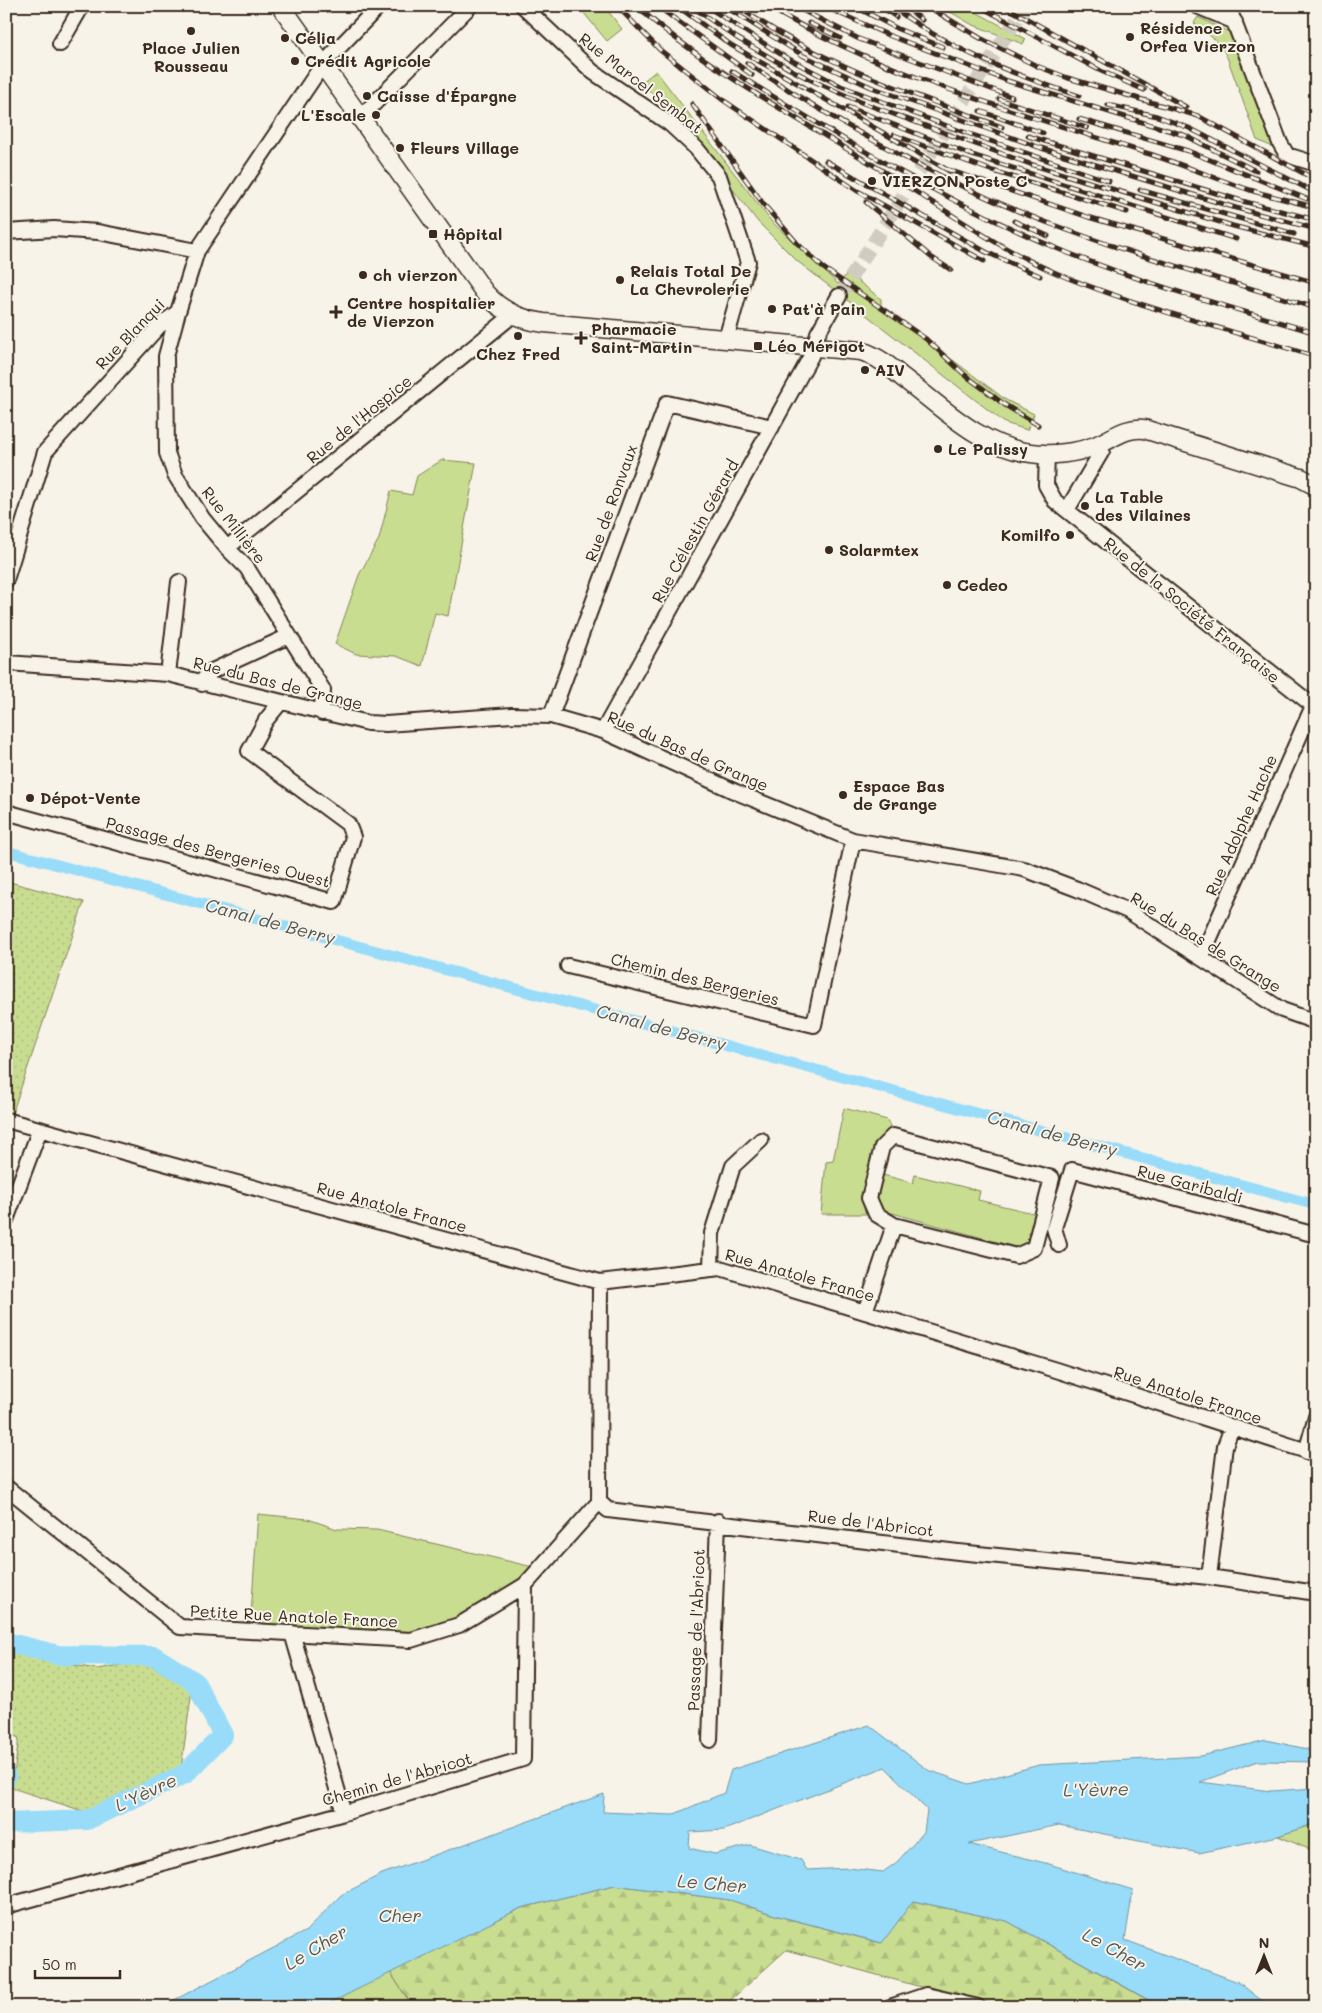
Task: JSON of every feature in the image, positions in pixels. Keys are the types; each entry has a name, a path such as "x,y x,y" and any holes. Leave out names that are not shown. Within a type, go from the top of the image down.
{"main road":[{"path":"281,6 485,293 498,306 513,315 544,324 854,349 872,355 991,442 1019,451 1047,454 1082,450 1122,432 1144,429 1301,478 1316,486"}],"street":[{"path":"60,44 82,6"},
{"path":"323,64 378,6"},
{"path":"360,117 470,6"},
{"name":"Rue Marcel Sembat","path":"523,6 593,72 670,124 696,148 719,176 748,262 726,339"},
{"path":"1197,6 1235,22"},
{"path":"1228,6 1280,143 1287,155 1309,162"},
{"name":"Rue Blanqui","path":"6,580 46,452 159,326 178,312 197,251 323,64"},
{"path":"6,232 54,229 98,232 197,251"},
{"name":"Rue Célestin Gérard","path":"603,731 811,356 818,333 839,296"},
{"name":"Rue Millière","path":"178,312 166,356 167,454 175,475 203,519 227,548 247,568 323,690 322,713"},
{"name":"Rue de l'Hospice","path":"227,548 513,315"},
{"name":"Rue de Ronvaux","path":"551,716 667,403 772,427"},
{"path":"1067,510 1102,451"},
{"name":"Rue de la Société Française","path":"1047,454 1046,485 1055,501 1314,707"},
{"path":"168,674 179,582"},
{"path":"202,684 206,676 212,671 289,636"},
{"name":"Rue du Bas de Grange","path":"6,663 168,674 202,684 368,723 386,724 512,714 551,716 603,731 736,792 853,840 1024,869 1128,911 1282,1010 1316,1022"},
{"name":"Passage des Bergeries Ouest","path":"6,812 334,902 353,837 352,831 348,824 249,752 266,720 280,703"},
{"name":"Rue Adolphe Hache","path":"1201,958 1314,707"},
{"name":"Chemin des Bergeries","path":"568,966 814,1025 853,840"},
{"name":"Rue Anatole France","path":"6,1120 600,1282 720,1268 1056,1370 1311,1453"},
{"path":"6,1220 40,1129"},
{"path":"893,1136 1052,1178 1034,1248 1016,1256 894,1225 876,1214 869,1198 882,1147 893,1136"},
{"path":"711,1269 712,1233 733,1166 761,1140"},
{"name":"Rue Garibaldi","path":"1059,1245 1054,1228 1072,1170 1316,1235"},
{"path":"865,1312 894,1225"},
{"path":"525,1585 600,1502 600,1282"},
{"path":"1311,1453 1316,1417"},
{"path":"1209,1577 1225,1446 1232,1428"},
{"name":"Petite Rue Anatole France","path":"6,1487 180,1627 411,1640 459,1625 525,1585"},
{"name":"Rue de l'Abricot","path":"600,1502 608,1510 958,1552 1209,1577 1316,1593"},
{"name":"Passage de l'Abricot","path":"710,1740 718,1522"},
{"name":"Chemin de l'Abricot","path":"6,1906 344,1813 523,1759 525,1585"},
{"path":"292,1633 344,1813"},
{"path":"890,2007 926,2001 978,2007"}],"green space":[{"path":"578,6 604,6 622,29 607,41"},
{"path":"940,6 965,6 1026,39 1023,44 971,24"},
{"path":"1198,17 1231,33 1275,148 1257,140 1227,57 1220,44 1194,23"},
{"path":"656,71 771,221 838,284 848,273 881,299 881,306 1006,400 1034,414 1027,430 1005,423 797,261 758,222 727,182 642,82"},
{"path":"442,460 476,463 448,616 435,613 422,666 396,656 356,654 335,644 359,575 379,539 391,491 412,495 417,476"},
{"path":"6,881 84,902 12,1114 6,1112"},
{"path":"844,1108 887,1120 892,1130 879,1147 865,1182 863,1193 866,1214 821,1214 826,1162 833,1161"},
{"path":"883,1175 913,1183 915,1175 980,1191 978,1200 1037,1214 1030,1243 1019,1248 885,1211 881,1207 878,1198"},
{"path":"258,1514 308,1519 337,1529 377,1530 537,1568 458,1623 411,1637 250,1629"},
{"path":"6,1649 56,1662 97,1669 143,1661 192,1689 181,1769 92,1814 12,1788 19,1738 6,1733"},
{"path":"1316,1823 1316,1852 1278,1836"},
{"path":"614,1885 730,1900 778,1916 881,1943 913,1901 1007,1921 1153,2003 1186,2002 1192,2007 1008,2007 921,1987 786,1950 723,2007 413,2007 390,1972 521,1908"},
{"path":"390,1972 413,2007 322,2007"}],"water":[{"name":"Cher","path":"869,1725 928,1770 969,1784 1039,1765 1201,1756 1266,1740 1316,1751 1316,1762 1258,1761 1200,1782 1271,1791 1316,1788 1316,1823 1278,1836 1199,1853 1059,1825 969,1844 1049,1864 1133,1890 1125,1940 1238,1982 1270,2007 1192,2007 1186,2002 1154,2003 1007,1921 913,1901 882,1943 778,1916 730,1900 614,1885 521,1908 322,2007 161,2007 306,1931 341,1895 382,1874 604,1794 603,1812 672,1815 724,1793 731,1770","holes":["885,1767 927,1810 924,1832 897,1862 883,1872 848,1868 807,1870 801,1860 750,1845 715,1854 689,1848 690,1832 724,1830"]}],"waterway":[{"name":"Canal de Berry","path":"6,851 1316,1205"},
{"name":"L'Yèvre","path":"6,1642 58,1655 154,1656 195,1682 223,1735 185,1774 87,1820 6,1823"}],"tunnel":[{"path":"839,296 1025,6"}],"railway":[{"path":"617,6 660,50 723,100 856,190 984,261"},
{"path":"636,6 666,31 728,76 977,231 1021,256 1098,290 1316,357"},
{"path":"657,6 752,75"},
{"path":"677,6 731,45 951,172"},
{"path":"691,6 737,38 788,68 863,103 1030,164 1233,226 1316,247"},
{"path":"706,6 785,57 841,86 958,130 1109,181"},
{"path":"724,6 804,56 871,87 1041,148 1236,208 1316,229"},
{"path":"737,6 768,26 832,60 899,89 1002,127"},
{"path":"767,6 811,30 902,72 996,106 1154,155 1250,190 1316,208"},
{"path":"794,6 859,39 1012,97"},
{"path":"823,6 888,35 1008,81 1184,135 1256,171"},
{"path":"854,6 898,29 943,47"},
{"path":"880,6 896,17"},
{"path":"891,6 958,48 1029,79 1079,96"},
{"path":"905,6 922,20"},
{"path":"927,6 980,38 1037,66 1068,78 1198,116 1316,180"},
{"path":"979,6 1101,71 1144,90"},
{"path":"1004,6 1186,107"},
{"path":"809,23 840,38"},
{"path":"747,63 817,108 891,150 928,170 1004,205 1110,245 1316,308"},
{"path":"732,71 896,169 981,214 1024,234 1098,265 1191,296 1316,333"},
{"path":"999,99 1087,128"},
{"path":"692,104 764,205 797,243 822,267 926,339 965,375 1005,405 1038,425"},
{"path":"1108,105 1157,116 1189,128 1316,193"},
{"path":"848,107 969,154 1236,239"},
{"path":"980,111 1043,133"},
{"path":"1079,119 1188,151 1307,199"},
{"path":"894,135 993,171 1127,212"},
{"path":"1028,136 1242,201 1316,220"},
{"path":"826,161 986,252 1040,276"},
{"path":"946,169 1088,217 1316,283"},
{"path":"1140,190 1294,234"},
{"path":"866,202 931,257 951,270"},
{"path":"1014,221 1048,236"}],"place":[{"name":"Place Julien Rousseau","path":"191,31"},
{"name":"Résidence Orfea Vierzon","path":"1130,37"},
{"name":"Célia","path":"285,38"},
{"name":"Crédit Agricole","path":"295,61"},
{"name":"Caisse d'Épargne","path":"367,96"},
{"name":"L'Escale","path":"376,115"},
{"name":"Fleurs Village","path":"400,148"},
{"name":"VIERZON Poste C","path":"872,181"},
{"name":"Hôpital","path":"433,234"},
{"name":"ch vierzon","path":"363,275"},
{"name":"Relais Total De La Chevrolerie","path":"620,280"},
{"name":"Pat'à Pain","path":"772,309"},
{"name":"Centre hospitalier de Vierzon","path":"336,312"},
{"name":"Chez Fred","path":"518,336"},
{"name":"Pharmacie Saint-Martin","path":"581,338"},
{"name":"Léo Mérigot","path":"758,346"},
{"name":"AIV","path":"865,370"},
{"name":"Le Palissy","path":"938,449"},
{"name":"La Table des Vilaines","path":"1085,506"},
{"name":"Komilfo","path":"1070,535"},
{"name":"Solarmtex","path":"829,550"},
{"name":"Cedeo","path":"947,585"},
{"name":"Espace Bas de Grange","path":"843,795"},
{"name":"Dépot-Vente","path":"30,798"}],"water label":[{"name":"Le Cher","path":"712,1884"},
{"name":"Le Cher","path":"316,1948"},
{"name":"Le Cher","path":"1114,1950"}]}
